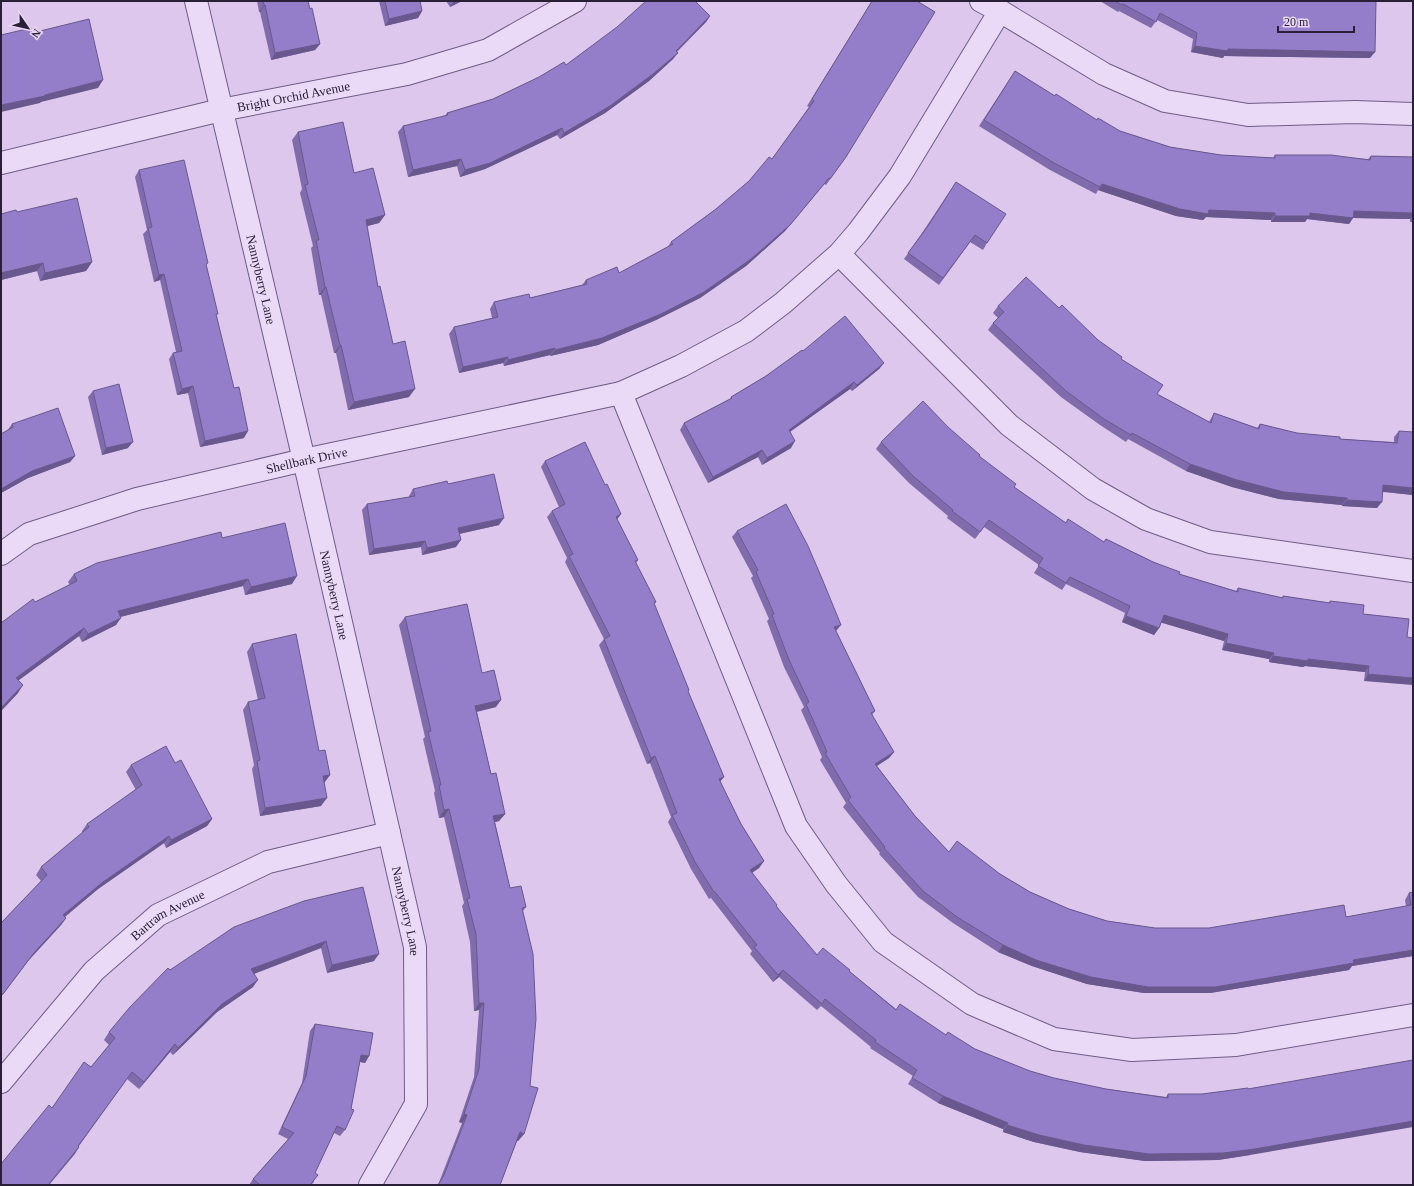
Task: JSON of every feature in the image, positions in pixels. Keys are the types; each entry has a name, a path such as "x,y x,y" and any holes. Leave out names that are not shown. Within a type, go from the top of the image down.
{"street":[{"name":"Nannyberry Lane","path":"196,1 304,460 415,947 416,1104 370,1185"},
{"name":"Bright Orchid Avenue","path":"1,163 221,110 407,74 488,50 575,1"},
{"path":"981,1 1104,74 1165,101 1248,115 1355,112 1413,114"},
{"name":"Shellbark Drive","path":"1,554 29,534 137,499 304,460 621,393 681,366 746,331 783,303 839,254 858,232 900,176 1000,11"},
{"path":"839,254 1009,425 1093,489 1146,519 1210,542 1413,571"},
{"path":"621,393 796,826 836,884 883,942 972,1004 1054,1038 1132,1050 1236,1045 1413,1015"},
{"name":"Bartram Avenue","path":"1,1082 94,971 158,915 268,862 389,833"}],"building":[{"path":"263,1 308,1 310,9 312,8 320,44 275,53"},
{"path":"385,1 420,1 422,11 389,19"},
{"path":"646,1 695,1 710,16 676,51 678,53 653,74 610,106 564,133 562,128 490,163 465,170 461,159 413,170 403,126 448,115 447,113 493,99 539,77 564,62 566,65 617,27"},
{"path":"872,1 917,1 935,12 846,157 830,179 829,178 790,225 751,259 704,292 661,314 602,338 508,360 508,357 463,367 454,327 498,317 494,302 529,294 530,298 587,284 586,280 617,267 619,273 673,244 671,242 716,209 749,181 769,157 772,159 814,101 812,99"},
{"path":"1115,1 1376,1 1375,52 1228,49 1227,51 1195,46 1197,33 1160,13 1156,22"},
{"path":"89,19 103,80 45,96 1,105 1,35 31,28 32,33"},
{"path":"1015,71 1055,96 1056,94 1097,120 1098,118 1120,131 1170,147 1221,155 1275,158 1275,155 1331,155 1370,160 1371,156 1413,157 1413,213 1354,211 1353,218 1310,213 1310,216 1275,216 1275,213 1209,210 1208,214 1180,209 1102,184 1100,187 1054,163 984,120"},
{"path":"343,122 354,173 373,168 385,215 366,220 378,287 380,286 393,344 405,341 415,389 354,402 341,345 325,287 316,240 319,240 305,185 308,184 298,132"},
{"path":"184,160 208,263 206,264 218,314 216,314 234,388 239,387 248,431 205,441 193,386 182,389 173,353 182,351 164,274 159,275 148,228 152,227 139,170"},
{"path":"956,182 1006,214 987,243 975,235 943,278 908,253 928,226"},
{"path":"77,198 92,262 45,273 43,263 1,273 1,214 16,210 17,212"},
{"path":"1026,277 1059,308 1062,305 1098,340 1122,357 1121,359 1163,385 1157,394 1211,423 1214,413 1259,429 1260,424 1297,433 1340,437 1340,439 1397,443 1399,431 1413,432 1413,488 1383,485 1382,502 1347,500 1347,498 1284,492 1237,480 1190,464 1132,433 1131,435 1104,419 1066,391 993,323 1004,312 998,306"},
{"path":"845,316 884,363 857,385 854,382 789,430 795,441 767,458 762,450 713,477 684,423 732,398 731,397 766,376 802,350 803,351"},
{"path":"119,384 133,442 106,448 93,391"},
{"path":"923,401 948,427 980,455 979,456 1016,484 1014,487 1066,523 1068,519 1104,542 1106,539 1153,562 1180,572 1179,574 1238,592 1238,588 1283,598 1283,596 1330,603 1330,601 1364,605 1363,614 1409,619 1407,637 1413,638 1413,678 1368,674 1369,666 1308,659 1308,661 1273,656 1274,653 1226,643 1228,634 1164,615 1159,628 1126,616 1130,606 1070,577 1066,583 1038,566 1043,558 989,520 980,532 952,511 953,510 913,476 881,442"},
{"path":"58,408 75,456 32,471 1,489 1,434 13,427 12,424"},
{"path":"585,442 605,485 607,484 621,514 616,517 638,560 635,561 656,602 654,603 689,690 688,691 724,777 719,779 741,824 764,861 750,870 777,905 776,906 817,955 823,948 896,1010 900,1004 946,1035 948,1032 975,1049 1030,1071 1054,1078 1106,1089 1168,1098 1168,1094 1202,1094 1248,1089 1413,1060 1413,1121 1255,1149 1223,1153 1149,1154 1084,1145 1039,1135 1007,1125 1008,1123 943,1096 912,1078 917,1070 875,1042 876,1040 825,999 822,1004 783,970 778,975 754,947 757,945 714,892 695,862 672,815 677,813 655,756 651,758 604,639 610,636 569,556 573,554 552,511 565,504 545,461"},
{"path":"494,474 504,518 458,528 461,540 427,548 425,541 374,549 367,504 415,496 413,489 447,481 448,484"},
{"path":"786,504 808,546 841,625 834,627 875,711 871,713 894,752 875,764 915,816 949,852 957,841 1000,874 1030,892 1069,909 1107,921 1155,928 1209,928 1344,905 1346,917 1411,905 1409,893 1413,892 1413,950 1353,960 1354,963 1215,987 1148,987 1091,977 1036,960 1003,945 957,917 923,891 884,848 885,847 848,800 851,797 825,753 827,752 806,704 809,702 789,660 772,615 774,614 756,572 758,570 737,531"},
{"path":"285,523 297,576 251,587 248,579 118,611 121,618 88,634 84,628 16,678 23,685 1,708 1,623 33,599 35,602 77,581 74,574 97,563 221,532 222,538"},
{"path":"467,604 482,673 494,670 501,700 475,706 491,774 496,773 505,814 493,816 510,888 521,886 526,907 522,908 533,954 536,1019 530,1086 538,1088 524,1134 520,1132 500,1185 438,1185 444,1175 467,1115 464,1114 479,1069 484,1003 479,1003 476,934 467,899 470,898 449,809 444,810 439,785 441,785 428,732 431,731 405,617"},
{"path":"296,634 319,751 325,750 330,775 323,776 327,798 265,808 257,761 260,760 248,702 265,698 252,644"},
{"path":"166,746 175,763 181,760 212,819 171,840 169,836 103,882 63,915 66,918 33,954 3,994 1,993 1,923 47,875 41,867 89,827 87,824 142,785 131,765"},
{"path":"363,887 379,954 332,965 326,941 251,969 258,980 222,1004 178,1048 175,1044 144,1082 132,1072 78,1146 79,1147 48,1185 1,1185 1,1164 49,1105 52,1108 84,1062 91,1067 115,1038 109,1032 130,1007 168,968 170,970 234,927 304,901"},
{"path":"315,1024 373,1033 369,1056 361,1055 351,1109 354,1110 345,1130 337,1126 315,1173 318,1175 310,1185 258,1185 259,1184 253,1179 294,1133 282,1127 306,1076"}]}
